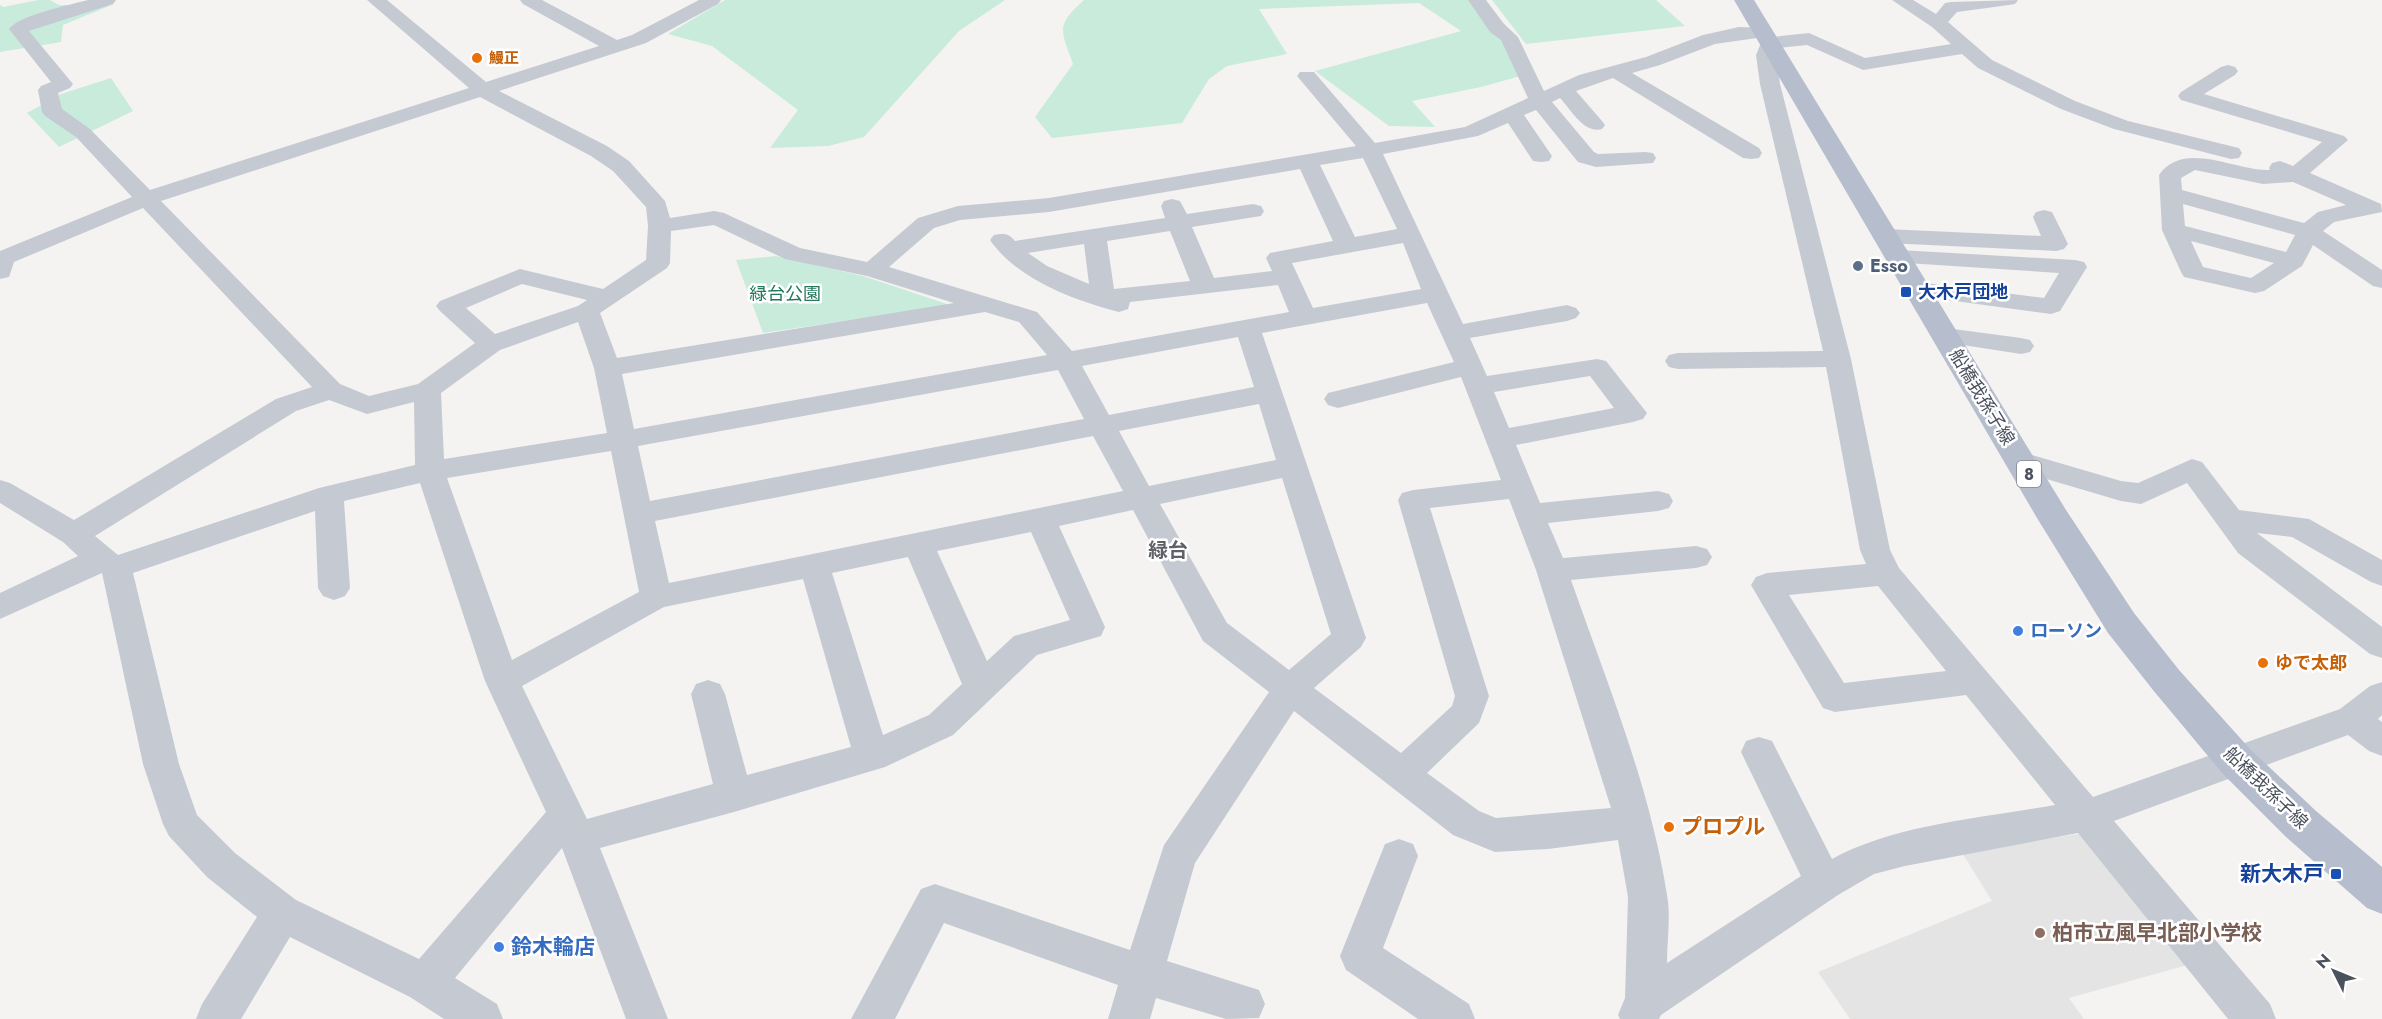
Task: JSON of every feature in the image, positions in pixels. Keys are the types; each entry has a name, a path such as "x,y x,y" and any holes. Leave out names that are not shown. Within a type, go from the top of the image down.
{"main road":[{"name":"船橋我孫子線","path":"1744,0 2054,518 2121,623 2236,762 2301,824 2382,894"}],"street":[{"path":"107,0 39,20 18,29 63,84 48,90 52,112 83,133 148,198 330,390 367,405 427,390 491,344 597,304 658,263 660,226 657,206 621,166 598,151 482,89 376,0"},
{"path":"529,0 615,47"},
{"path":"1,262 148,198 639,39 712,0"},
{"path":"1477,0 1497,28 1509,37 1539,100 1586,157 1596,161 1646,158"},
{"path":"1901,0 1938,23 1985,64 2067,105 2121,125 2260,160 2375,211"},
{"path":"1938,23 1951,7 2009,0"},
{"path":"872,270 926,223 958,213 1049,205 1163,187 1471,132 1586,79 1653,61 1710,39 1739,33 1767,37 1781,43 1809,39 1863,64 1965,48"},
{"path":"1767,37 1766,55 1770,84 1838,359 1875,550 1886,574 2255,1019"},
{"path":"1616,71 1751,153"},
{"path":"2228,71 2188,96 2337,140 2295,175 2264,177 2192,164 2170,175 2174,230 2193,272 2254,286 2294,261 2308,231 2326,218 2375,211"},
{"path":"1307,76 1371,151 1411,234 1435,294 1474,376 1552,570 1620,771 1633,822 1648,897 1642,1010"},
{"path":"1563,89 1595,125"},
{"path":"1512,113 1541,156"},
{"path":"1308,162 1347,245"},
{"path":"1163,187 1205,287"},
{"path":"2171,194 2308,231 2382,281"},
{"path":"1008,249 1253,211"},
{"path":"983,212 1008,249 1042,273 1138,312"},
{"path":"1893,246 2056,244 2044,217"},
{"path":"660,226 714,218 724,220 793,254 872,270 1028,317 1066,361 1215,632 1466,823 1495,835 1548,832 1633,822"},
{"path":"2174,230 2294,261"},
{"path":"1305,319 1278,258 1411,234"},
{"path":"1095,236 1103,298"},
{"path":"1893,246 2075,267 2051,306 1918,289"},
{"path":"491,344 449,306 520,276 597,304"},
{"path":"1103,298 1287,278"},
{"path":"0,607 108,563 329,495 430,471 622,441 1435,294"},
{"path":"597,304 607,368 656,597"},
{"path":"607,368 988,304"},
{"path":"1455,333 1567,313"},
{"path":"1129,1019 1178,856 1291,688 1349,638 1248,329"},
{"path":"1946,336 2021,346"},
{"path":"1678,361 1838,359"},
{"path":"1338,399 1474,376 1597,367 1633,413 1501,439"},
{"path":"74,534 286,405 330,390"},
{"path":"427,390 430,471 502,681 572,826 647,1019"},
{"path":"638,513 1269,393"},
{"path":"2022,462 2121,491 2141,494 2192,469 2249,545 2382,645"},
{"path":"502,681 656,597 1292,466"},
{"path":"0,489 74,534 108,563 161,764 182,824 220,865 282,913 425,983 482,1019"},
{"path":"329,495 334,588"},
{"path":"1401,775 1467,713 1472,696 1413,500 1658,501"},
{"path":"425,983 572,826 734,796 872,756 941,726 1026,645 1089,627 1041,519"},
{"path":"2230,520 2298,526 2382,574"},
{"path":"918,544 981,687"},
{"path":"1552,570 1696,557"},
{"path":"814,564 872,756"},
{"path":"1886,574 1767,585 1835,698 1973,681"},
{"path":"708,694 734,796"},
{"path":"1642,1010 1824,883 1865,860 1905,849 2087,815 2352,719 2382,696"},
{"path":"2352,719 2382,741"},
{"path":"1759,752 1824,883"},
{"path":"1399,856 1360,956 1454,1019"},
{"path":"872,1019 935,902 1142,974 1244,1004"},
{"path":"216,1019 282,913"}],"shaded area":[{"name":"柏市立風早北部小学校","path":"2079,834 2191,964 2069,998 2084,1019 1850,1019 1818,972 1992,901 1961,851"}],"green space":[{"path":"50,0 59,5 76,5 96,0 114,4 63,25 61,42 0,52 0,5 3,7"},
{"path":"725,0 1005,0 959,31 864,137 828,146 770,148 798,110 712,46 668,34"},
{"path":"1084,0 1481,0 1507,27 1531,73 1481,87 1412,101 1435,127 1389,126 1315,71 1461,31 1419,3 1259,9 1287,54 1227,66 1209,79 1182,123 1052,138 1035,117 1073,64 1063,29 1068,16"},
{"path":"1492,0 1656,0 1685,26 1526,44"},
{"path":"111,78 133,111 59,147 27,113 61,94"},
{"name":"緑台公園","path":"776,256 863,276 950,305 763,333 736,260"}],"place":[{"name":"鰻正","path":"477,58"},
{"name":"Esso","path":"1858,266"},
{"name":"大木戸団地","path":"1906,292"},
{"name":"ローソン","path":"2018,631"},
{"name":"ゆで太郎","path":"2263,663"},
{"name":"プロプル","path":"1669,827"},
{"name":"新大木戸","path":"2336,874"},
{"name":"柏市立風早北部小学校","path":"2040,933"},
{"name":"鈴木輪店","path":"499,947"}],"district":[{"name":"緑台","path":"1168,550"}]}
